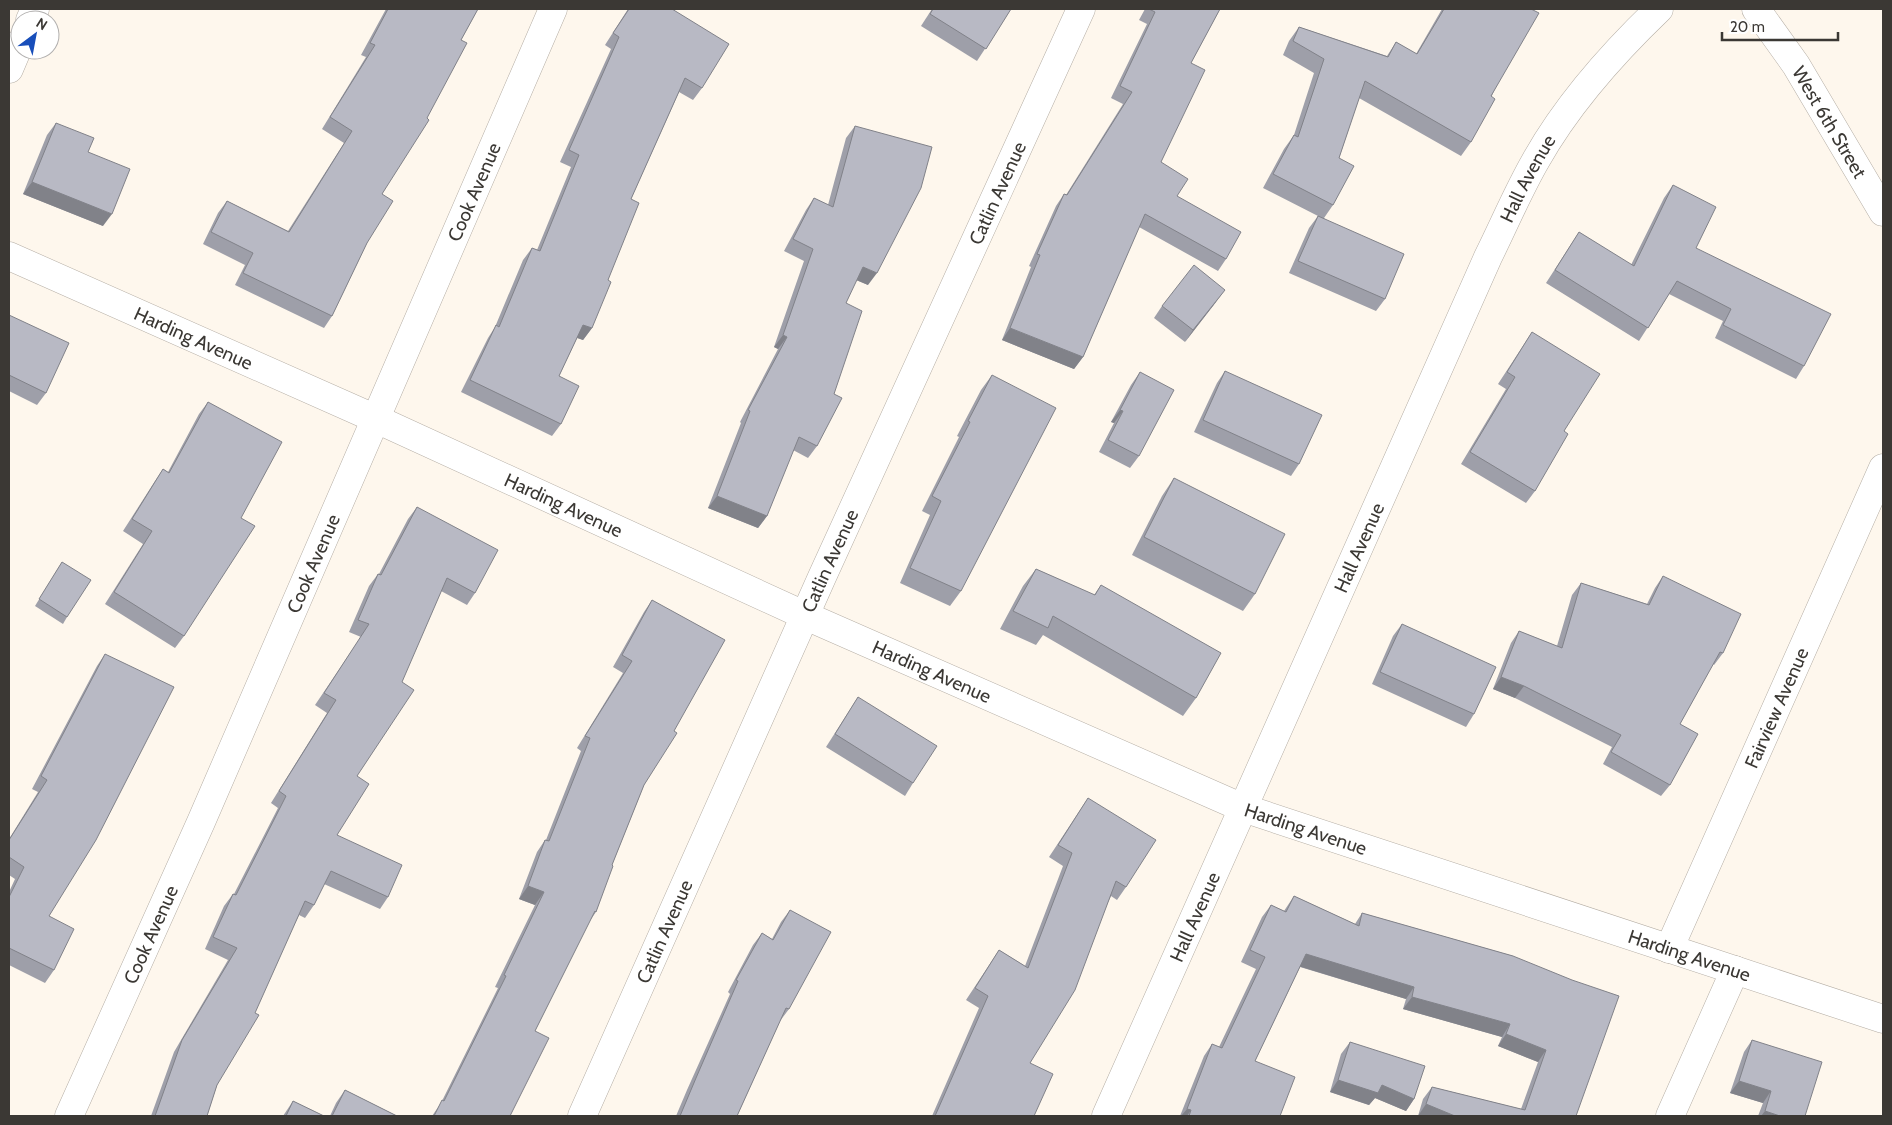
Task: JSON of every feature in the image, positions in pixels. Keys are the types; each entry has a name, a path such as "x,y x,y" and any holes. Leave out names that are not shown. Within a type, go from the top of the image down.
{"street":[{"name":"Cook Avenue","path":"69,1116 201,822 374,418 553,9"},
{"name":"Catlin Avenue","path":"582,1116 1081,9"},
{"name":"Hall Avenue","path":"1106,1116 1488,257 1536,161 1565,114 1630,37 1659,9"},
{"name":"West 6th Street","path":"1756,9 1796,65 1883,212"},
{"name":"Harding Avenue","path":"9,256 374,418 806,616 1243,808 1883,1019"},
{"name":"Fairview Avenue","path":"1669,949 1883,468"},
{"path":"1670,1116 1735,970"}],"building":[{"path":"388,9 478,9 461,40 467,43 427,118 429,120 382,194 393,201 367,243 332,316 243,273 253,253 211,232 227,201 289,232 352,131 330,117 375,45 370,43"},
{"path":"629,9 672,9 729,44 702,88 685,78 631,199 639,203 608,280 611,282 592,328 583,325 559,376 579,386 561,424 470,380 496,325 499,327 532,248 540,251 579,155 569,150 619,37 613,33"},
{"path":"933,9 1011,9 986,49 930,14"},
{"path":"1149,9 1220,9 1191,63 1205,70 1161,162 1188,179 1177,196 1241,232 1226,259 1145,214 1083,357 1010,328 1040,255 1037,254 1064,194 1067,195 1132,92 1120,86 1155,12"},
{"path":"1444,9 1531,9 1539,13 1491,96 1495,99 1471,142 1365,81 1339,158 1354,166 1333,205 1273,174 1294,135 1298,137 1324,59 1293,41 1299,27 1388,57 1396,42 1417,54"},
{"path":"56,123 94,138 88,152 130,169 112,214 32,182"},
{"path":"855,126 932,147 921,188 877,273 863,267 846,303 862,311 834,394 842,398 817,446 799,437 767,516 717,496 750,411 748,410 787,337 783,335 813,249 793,239 814,198 833,207"},
{"path":"1673,185 1716,207 1696,248 1831,314 1804,366 1723,325 1731,309 1677,281 1648,328 1555,270 1579,232 1634,266"},
{"path":"1318,216 1404,254 1385,299 1298,261"},
{"path":"1194,265 1225,290 1193,330 1162,306"},
{"path":"9,315 69,343 46,393 9,375"},
{"path":"1532,332 1600,374 1564,431 1568,434 1535,491 1470,452 1515,377 1507,372"},
{"path":"1225,371 1322,415 1299,464 1203,420"},
{"path":"1140,372 1174,390 1139,456 1108,440 1123,411 1120,410"},
{"path":"992,375 1056,408 961,591 910,568 941,501 932,496"},
{"path":"208,402 282,442 241,518 255,526 184,636 114,592 152,531 132,519 163,469 169,473"},
{"path":"1174,478 1285,534 1255,594 1144,537"},
{"path":"417,507 498,550 475,593 447,578 402,682 414,690 357,776 369,784 337,835 402,865 388,897 331,871 314,905 305,901 255,1013 259,1015 217,1085 207,1116 155,1116 182,1040 237,948 213,937 233,894 236,895 286,796 279,791 336,700 324,693 369,624 358,620 378,574 381,575"},
{"path":"62,562 91,580 67,617 39,599"},
{"path":"1036,569 1095,595 1101,585 1221,653 1196,698 1053,616 1048,628 1013,611"},
{"path":"1663,576 1741,614 1723,653 1720,652 1680,724 1698,734 1670,785 1611,752 1621,735 1524,686 1501,677 1519,631 1562,648 1581,583 1649,605"},
{"path":"652,600 725,640 674,731 677,733 644,785 612,865 596,912 535,1031 549,1038 510,1116 434,1116 442,1100 444,1101 506,976 504,975 544,892 528,886 545,840 549,841 590,738 585,736 632,661 622,655"},
{"path":"1402,624 1496,667 1474,714 1380,672"},
{"path":"105,654 174,687 96,840 49,916 74,929 54,970 9,948 9,897 24,867 9,857 9,840 47,780 41,776"},
{"path":"858,697 937,746 913,783 835,734"},
{"path":"1088,798 1156,840 1126,887 1116,881 1075,990 1030,1063 1053,1074 1034,1116 935,1116 988,996 975,988 999,950 1028,968 1072,853 1058,845"},
{"path":"1294,896 1359,926 1362,913 1513,956 1572,980 1619,996 1576,1116 1455,1116 1426,1104 1432,1087 1525,1110 1546,1050 1506,1034 1510,1024 1412,997 1414,987 1306,954 1255,1061 1295,1077 1280,1116 1189,1116 1191,1110 1187,1109 1212,1044 1222,1048 1265,957 1250,950 1271,905 1286,912"},
{"path":"790,910 831,932 789,1009 786,1008 737,1116 680,1116 738,981 736,980 762,933 773,940"},
{"path":"1752,1040 1822,1062 1805,1116 1780,1116 1765,1111 1771,1091 1739,1081"},
{"path":"1350,1042 1425,1066 1414,1099 1382,1085 1378,1093 1338,1080"},
{"path":"345,1090 397,1116 332,1116"},
{"path":"293,1101 324,1116 286,1116"}]}
